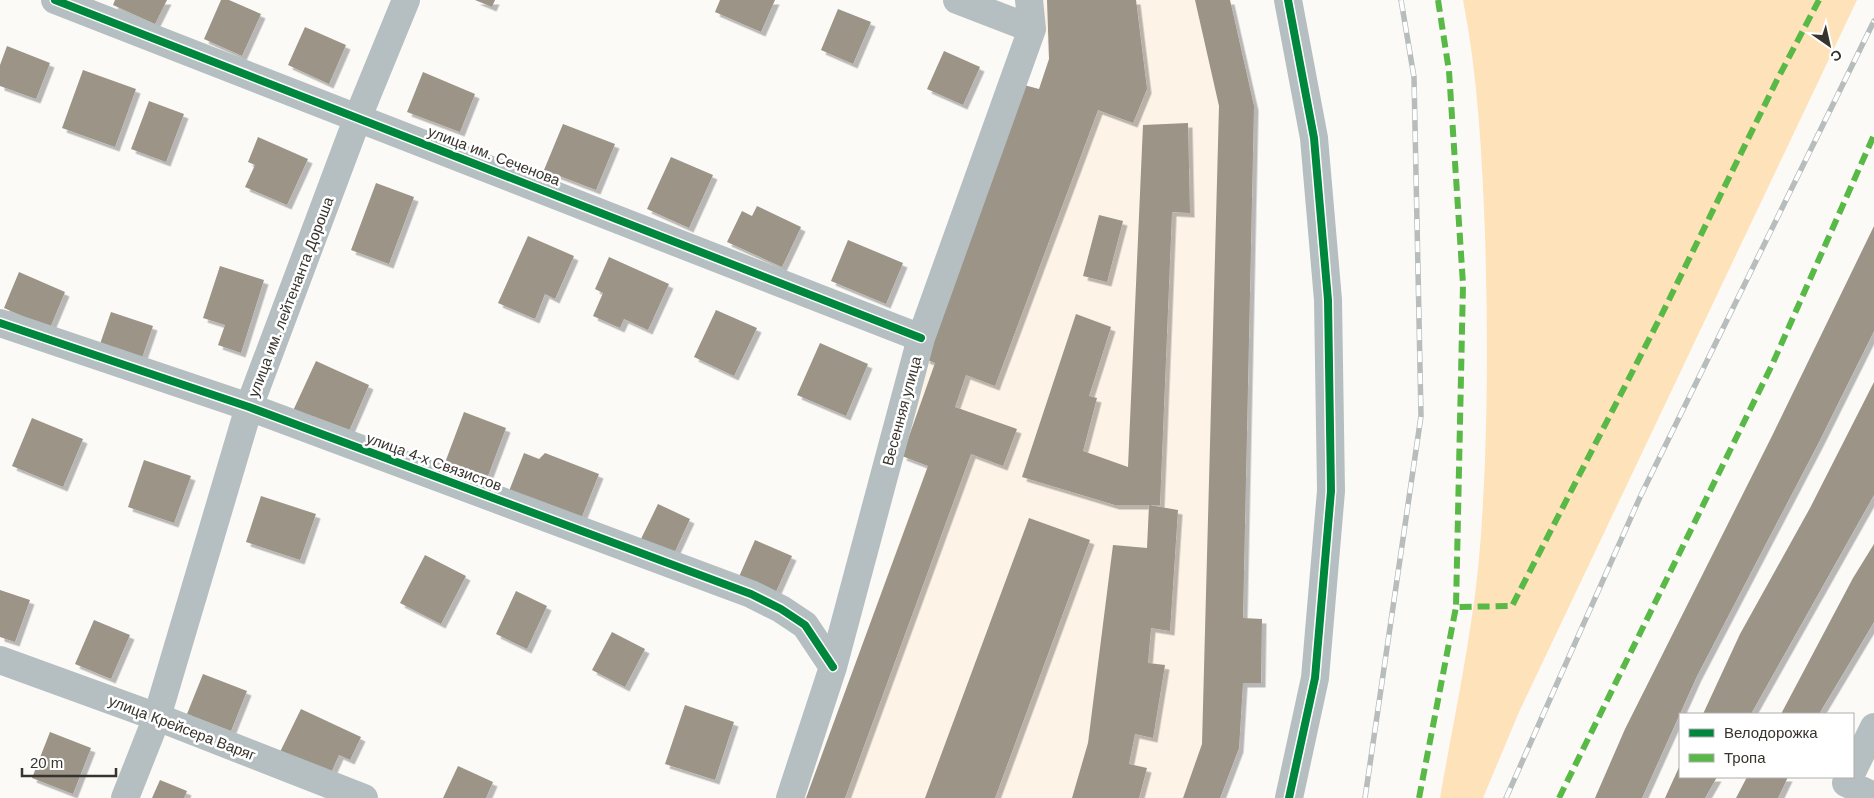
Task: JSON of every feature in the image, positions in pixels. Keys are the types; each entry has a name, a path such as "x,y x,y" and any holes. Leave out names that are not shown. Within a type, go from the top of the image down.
{"street":[{"name":"улица им. Сеченова","path":"55,0 921,338"},
{"name":"улица им. лейтенанта Дороша","path":"125,798 157,717 249,408 358,117 406,0"},
{"path":"957,0 1032,29"},
{"name":"Весенняя улица","path":"790,798 833,667 921,338 1032,29 1028,0"},
{"path":"1288,0 1314,138 1328,300 1331,491 1314,678 1289,798"},
{"name":"улица 4-х Связистов","path":"0,323 249,408 751,594 781,609 805,625 833,667"},
{"name":"улица Крейсера Варяг","path":"0,660 157,717 364,798"},
{"path":"1854,768 1874,727"},
{"path":"1847,782 1874,796"}],"shaded area":[{"path":"1043,0 1230,0 1254,106 1243,618 1261,683 1243,683 1239,748 1220,798 806,798 927,466 902,456 925,359 1039,89 1049,59"},
{"path":"1463,0 1857,0 1519,712 1483,798 1440,798 1474,601 1481,535 1486,421 1487,308 1482,174 1476,87"}],"building":[{"path":"115,0 167,0 155,24 113,5"},
{"path":"221,0 229,0 261,14 242,56 204,39"},
{"path":"475,0 495,0 492,7"},
{"path":"720,0 775,0 761,32 715,12"},
{"path":"1047,0 1136,0 1147,89 1133,123 1098,110 995,386 966,375 955,407 1017,429 1003,466 971,454 845,798 806,798 928,466 902,456 935,363 925,359 1024,85 1039,89 1049,59"},
{"path":"1195,0 1230,0 1254,106 1243,618 1262,619 1261,683 1243,683 1239,748 1220,798 1183,798 1202,744 1219,106"},
{"path":"838,9 871,22 853,64 821,50"},
{"path":"305,27 346,45 329,84 288,65"},
{"path":"7,46 50,63 36,99 0,86 0,65"},
{"path":"944,51 980,67 963,105 927,89"},
{"path":"83,70 136,89 115,147 62,128"},
{"path":"423,72 475,94 460,132 407,112"},
{"path":"149,101 184,114 166,162 131,149"},
{"path":"1188,123 1190,213 1172,212 1160,505 1115,505 1022,477 1076,314 1111,327 1089,396 1097,398 1083,451 1128,467 1143,125"},
{"path":"563,124 615,144 596,190 544,170"},
{"path":"258,137 308,159 287,205 245,187 255,165 248,162"},
{"path":"671,157 713,175 689,228 647,209"},
{"path":"376,183 414,197 389,264 351,250"},
{"path":"757,206 801,227 782,267 727,242 742,211 752,216"},
{"path":"1099,215 1123,221 1107,282 1083,276"},
{"path":"1874,226 1874,331 1819,442 1697,676 1642,798 1595,798 1625,729 1772,436"},
{"path":"528,236 574,256 555,299 545,294 535,319 498,303"},
{"path":"848,240 903,263 886,304 831,281"},
{"path":"609,257 669,284 648,330 624,319 620,328 593,316 603,293 595,289"},
{"path":"220,266 264,280 241,353 218,345 225,325 203,318"},
{"path":"19,272 65,292 50,328 4,308"},
{"path":"716,310 757,328 734,376 694,357"},
{"path":"111,312 153,326 142,358 100,344"},
{"path":"820,343 868,364 846,416 797,395"},
{"path":"316,361 369,385 346,438 292,413"},
{"path":"1874,382 1874,495 1752,713 1703,713 1740,634 1810,508"},
{"path":"464,412 506,428 485,484 443,468"},
{"path":"32,418 83,439 63,487 12,466"},
{"path":"524,453 539,459 545,453 599,474 581,519 509,491"},
{"path":"144,460 191,476 174,523 128,507"},
{"path":"261,496 316,514 300,560 246,542"},
{"path":"658,504 690,519 671,560 638,545"},
{"path":"1149,505 1178,510 1170,631 1151,628 1148,663 1165,665 1153,738 1135,734 1129,764 1147,768 1139,798 1072,798 1088,743 1113,545 1147,548"},
{"path":"1029,518 1090,540 995,798 925,798"},
{"path":"755,540 792,556 775,594 738,579"},
{"path":"1874,544 1874,622 1820,713 1782,713 1853,578"},
{"path":"425,555 466,576 441,624 400,603"},
{"path":"0,590 30,600 15,642 0,637"},
{"path":"516,591 547,606 527,649 496,634"},
{"path":"94,620 130,635 111,679 75,664"},
{"path":"612,632 645,649 625,687 592,670"},
{"path":"203,674 247,691 231,731 187,714"},
{"path":"685,705 734,722 715,780 665,764"},
{"path":"301,709 361,737 350,760 339,755 330,775 280,752"},
{"path":"50,732 91,748 73,794 32,778"},
{"path":"458,766 493,782 486,798 443,798"},
{"path":"1679,767 1679,778 1716,778 1705,798 1665,798"},
{"path":"1746,778 1788,778 1778,798 1736,798"},
{"path":"160,780 187,791 184,798 152,798"}],"railway":[{"path":"1365,798 1421,416 1414,77 1401,0"},
{"path":"1506,798 1641,495 1874,21"}],"marked path":[{"path":"1438,0 1449,71 1463,284 1456,607 1512,606 1661,316 1777,80 1819,0"},
{"path":"1559,798 1772,365 1874,135"},
{"path":"1419,798 1456,607"}],"cycle path":[{"path":"55,0 921,338"},
{"path":"1288,0 1314,138 1328,300 1331,491 1315,678 1289,798"},
{"path":"0,323 249,407 751,594 781,609 805,625 833,667"}]}
